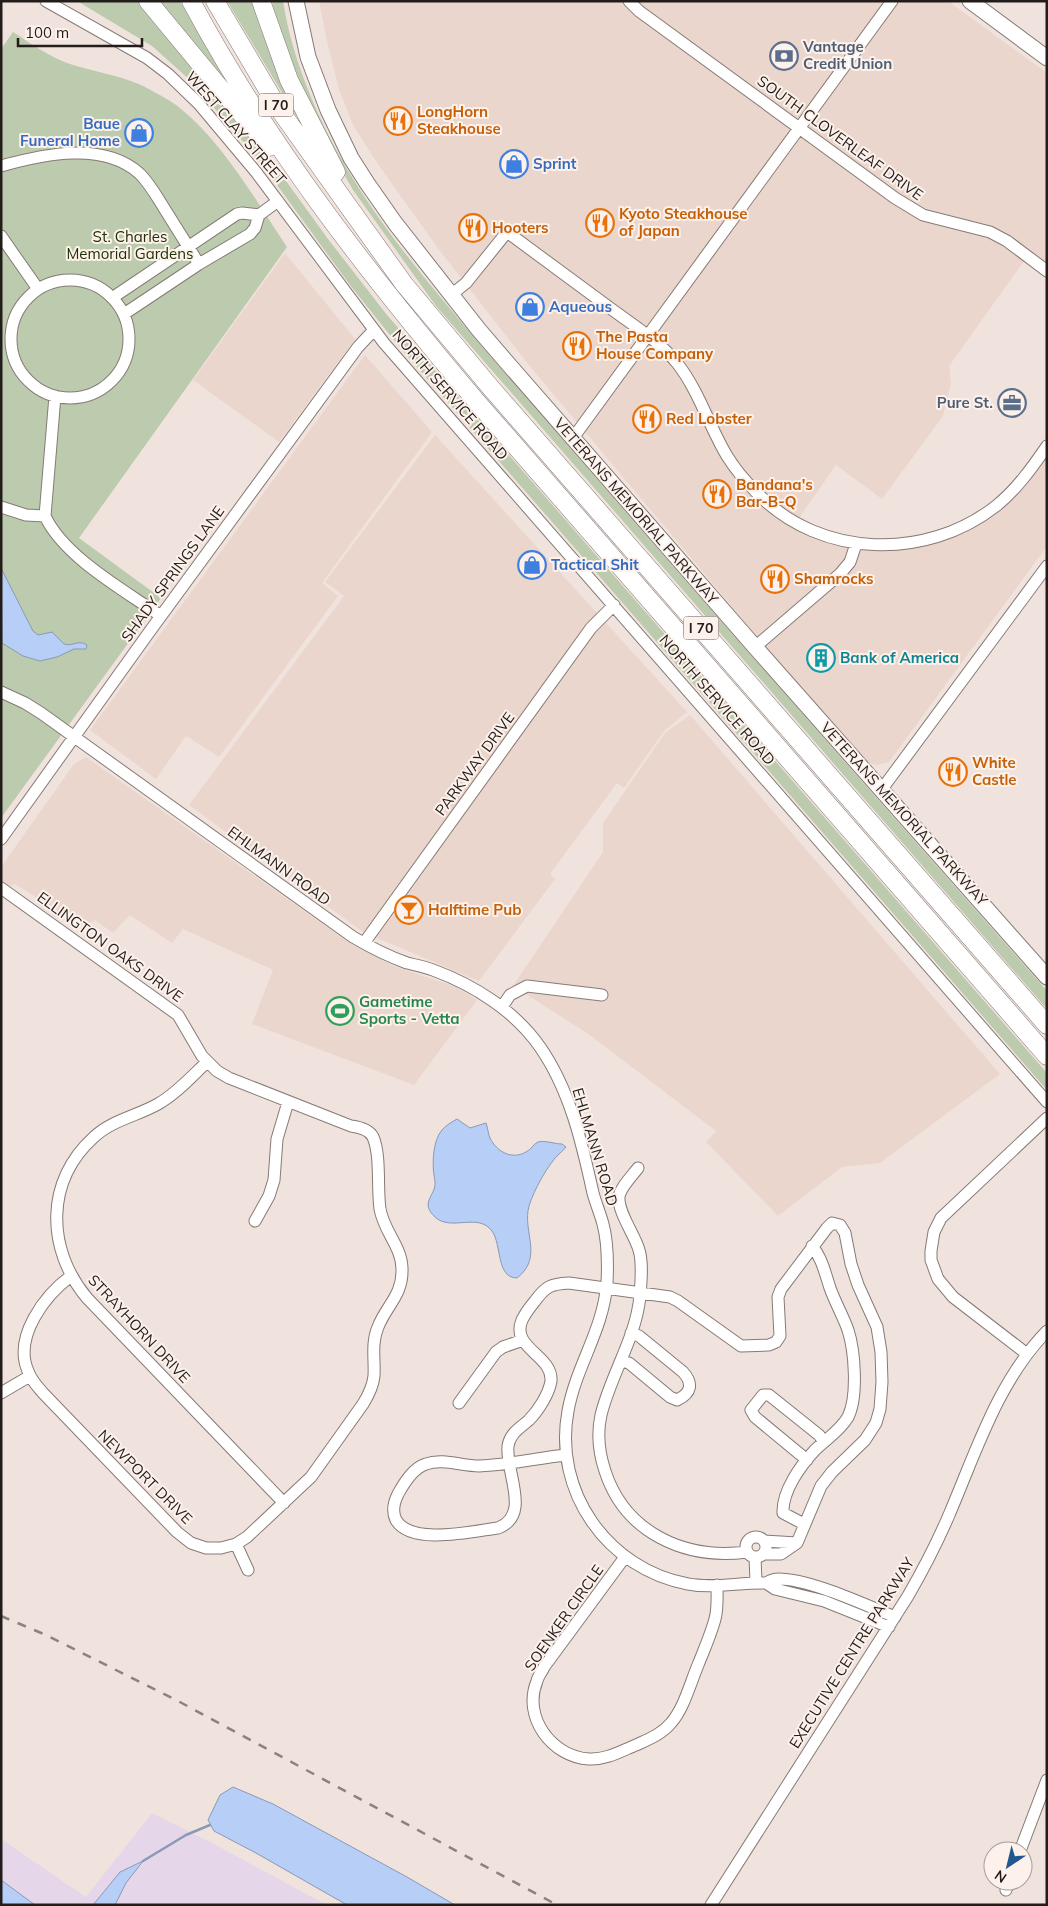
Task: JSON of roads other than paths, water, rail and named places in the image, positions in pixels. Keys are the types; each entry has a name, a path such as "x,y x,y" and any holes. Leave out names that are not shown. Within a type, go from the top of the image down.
{"highway":[{"path":"148,1 262,139 309,190"},
{"name":"I 70","path":"192,1 224,58 309,190 390,298 438,356 1047,1056"},
{"name":"I 70","path":"215,1 279,109 404,284 1047,1025"},
{"path":"261,1 289,80 339,179 346,203"}],"main road":[{"path":"970,1 1047,58"},
{"name":"VETERANS MEMORIAL PARKWAY","path":"296,3 308,57 338,134 380,203 479,330 755,647 1047,977"}],"street":[{"name":"WEST CLAY STREET","path":"46,1 129,47 168,74 212,118 278,200 364,318"},
{"name":"SOUTH CLOVERLEAF DRIVE","path":"629,1 639,11 895,198 923,215 990,232 1007,241 1047,271"},
{"path":"573,438 892,1"},
{"path":"1,166 26,159 64,154 89,154 107,157 130,166 141,175 154,192 198,264"},
{"path":"124,314 198,264 250,234 255,228 259,215 278,200"},
{"path":"112,298 237,214 259,215"},
{"path":"451,295 466,283 507,232 648,336 676,363 705,410 727,456 758,494 771,506 796,523 821,534 856,544 894,546 922,542 960,528 986,514 1011,492 1045,452"},
{"path":"1,236 38,290"},
{"path":"68,280 84,282 99,288 112,298 124,314 128,330 129,347 124,363 116,377 103,388 88,396 72,398 55,396 39,390 26,379 16,365 11,331 16,315 25,301 38,290 52,283 68,280"},
{"name":"NORTH SERVICE ROAD","path":"364,318 1047,1102"},
{"name":"SHADY SPRINGS LANE","path":"1,839 358,347 374,330"},
{"path":"55,396 45,516 52,529 77,556 161,616"},
{"path":"1,507 26,516 45,516"},
{"path":"755,647 840,574 850,562 856,544"},
{"path":"882,789 1047,566"},
{"name":"PARKWAY DRIVE","path":"364,943 586,635 614,605"},
{"name":"EHLMANN ROAD","path":"1,692 41,712 338,927 391,957 433,970 462,983 502,1007 540,1046 558,1077 568,1102 603,1223 608,1264 603,1310 598,1329 568,1409 566,1455 572,1483 586,1515 610,1544 625,1557 653,1573 669,1579 688,1584 717,1585 761,1582 775,1589 824,1601 892,1622"},
{"name":"ELLINGTON OAKS DRIVE","path":"1,888 178,1015 202,1056 217,1071 229,1078 288,1102 367,1130 372,1135"},
{"path":"502,1007 510,996 527,986 602,994"},
{"name":"STRAYHORN DRIVE","path":"207,1062 159,1104 108,1126 83,1148 64,1180 57,1202 56,1215 59,1244 71,1276 87,1298 284,1504"},
{"path":"255,1221 269,1196 274,1180 277,1139 288,1102"},
{"path":"1027,1354 944,1288 934,1271 931,1251 934,1232 942,1218 1047,1118"},
{"name":"NEWPORT DRIVE","path":"71,1276 56,1287 46,1299 29,1328 25,1342 24,1357 30,1376 43,1393 177,1532 190,1543 206,1548 220,1548 236,1544 248,1537 311,1477 366,1398 374,1378 374,1337 378,1326 396,1297 401,1284 402,1270 401,1257 385,1227 380,1208 376,1150 372,1135"},
{"path":"638,1168 619,1195 620,1203 640,1251 640,1294 638,1310 631,1333 601,1416 599,1437 601,1459 608,1482 617,1500 644,1530 681,1547 728,1554 797,1543"},
{"path":"566,1455 509,1463 479,1466 433,1462 420,1467 414,1471 395,1500 394,1512 397,1522 409,1530 434,1535 498,1528 513,1518 515,1510 509,1463 508,1443 517,1428 529,1419 550,1389 551,1376 546,1365 529,1350 523,1340 520,1328 522,1320 546,1288 554,1284 569,1283 640,1294 660,1294 678,1301 741,1346 769,1345 776,1342 780,1336 778,1297 780,1289 832,1223 840,1225 845,1233 851,1264 858,1286 877,1327 881,1352 882,1382 880,1409 876,1423 865,1440 832,1472 821,1486 797,1543 781,1554 757,1549"},
{"path":"804,1524 783,1513 783,1506 791,1485 807,1460 840,1428 848,1416 853,1400 852,1345 819,1255 812,1246"},
{"name":"EXECUTIVE CENTRE PARKWAY","path":"711,1905 892,1622 929,1558 999,1401 1027,1354 1047,1331"},
{"path":"621,1361 629,1363 670,1397 677,1400 683,1398 689,1392 691,1385 683,1372 639,1336 631,1333"},
{"path":"460,1403 496,1352 503,1347 523,1340"},
{"path":"1,1394 30,1376"},
{"path":"807,1460 755,1417 751,1410 756,1402 763,1395 769,1395 819,1435 824,1442"},
{"path":"236,1544 248,1570"},
{"path":"757,1549 761,1582"},
{"name":"SOENKER CIRCLE","path":"625,1557 544,1667 535,1687 533,1706 541,1730 555,1746 566,1754 591,1759 611,1755 652,1738 664,1731 672,1723 683,1701 716,1619 717,1585"},
{"path":"1024,1841 1047,1780"}],"water":[{"path":"1,568 33,631 38,635 52,632 64,644 84,643 87,645 86,649 74,649 57,657 40,661 23,656 2,643"},
{"path":"457,1119 470,1128 486,1123 493,1143 501,1151 510,1155 526,1152 536,1143 541,1142 562,1144 566,1147 546,1170 531,1200 528,1225 531,1253 525,1270 517,1278 510,1277 502,1267 495,1237 486,1226 472,1222 449,1223 441,1221 430,1212 428,1207 429,1199 435,1187 433,1158 435,1145 439,1134 444,1128"},
{"path":"233,1787 273,1804 455,1905 347,1905 214,1831 208,1820 220,1795"},
{"path":"143,1861 126,1883 115,1905 93,1905 120,1872"},
{"path":"1,1880 35,1905 1,1905"}],"waterway":[{"path":"143,1861 186,1835 210,1825"}],"railway":[{"path":"1,1616 46,1635 178,1701 557,1905"}],"place":[{"name":"Vantage Credit Union","path":"784,56"},
{"name":"LongHorn Steakhouse","path":"398,121"},
{"name":"Baue Funeral Home","path":"139,133"},
{"name":"Sprint","path":"514,164"},
{"name":"Kyoto Steakhouse of Japan","path":"600,223"},
{"name":"Hooters","path":"473,228"},
{"name":"Aqueous","path":"530,307"},
{"name":"The Pasta House Company","path":"577,346"},
{"name":"Pure St.","path":"1012,403"},
{"name":"Red Lobster","path":"647,419"},
{"name":"Bandana's Bar-B-Q","path":"717,494"},
{"name":"Tactical Shit","path":"532,565"},
{"name":"Shamrocks","path":"775,579"},
{"name":"Bank of America","path":"821,658"},
{"name":"White Castle","path":"953,772"},
{"name":"Halftime Pub","path":"409,910"},
{"name":"Gametime Sports - Vetta","path":"340,1011"}],"park label":[{"name":"St. Charles Memorial Gardens","path":"130,246"}]}
